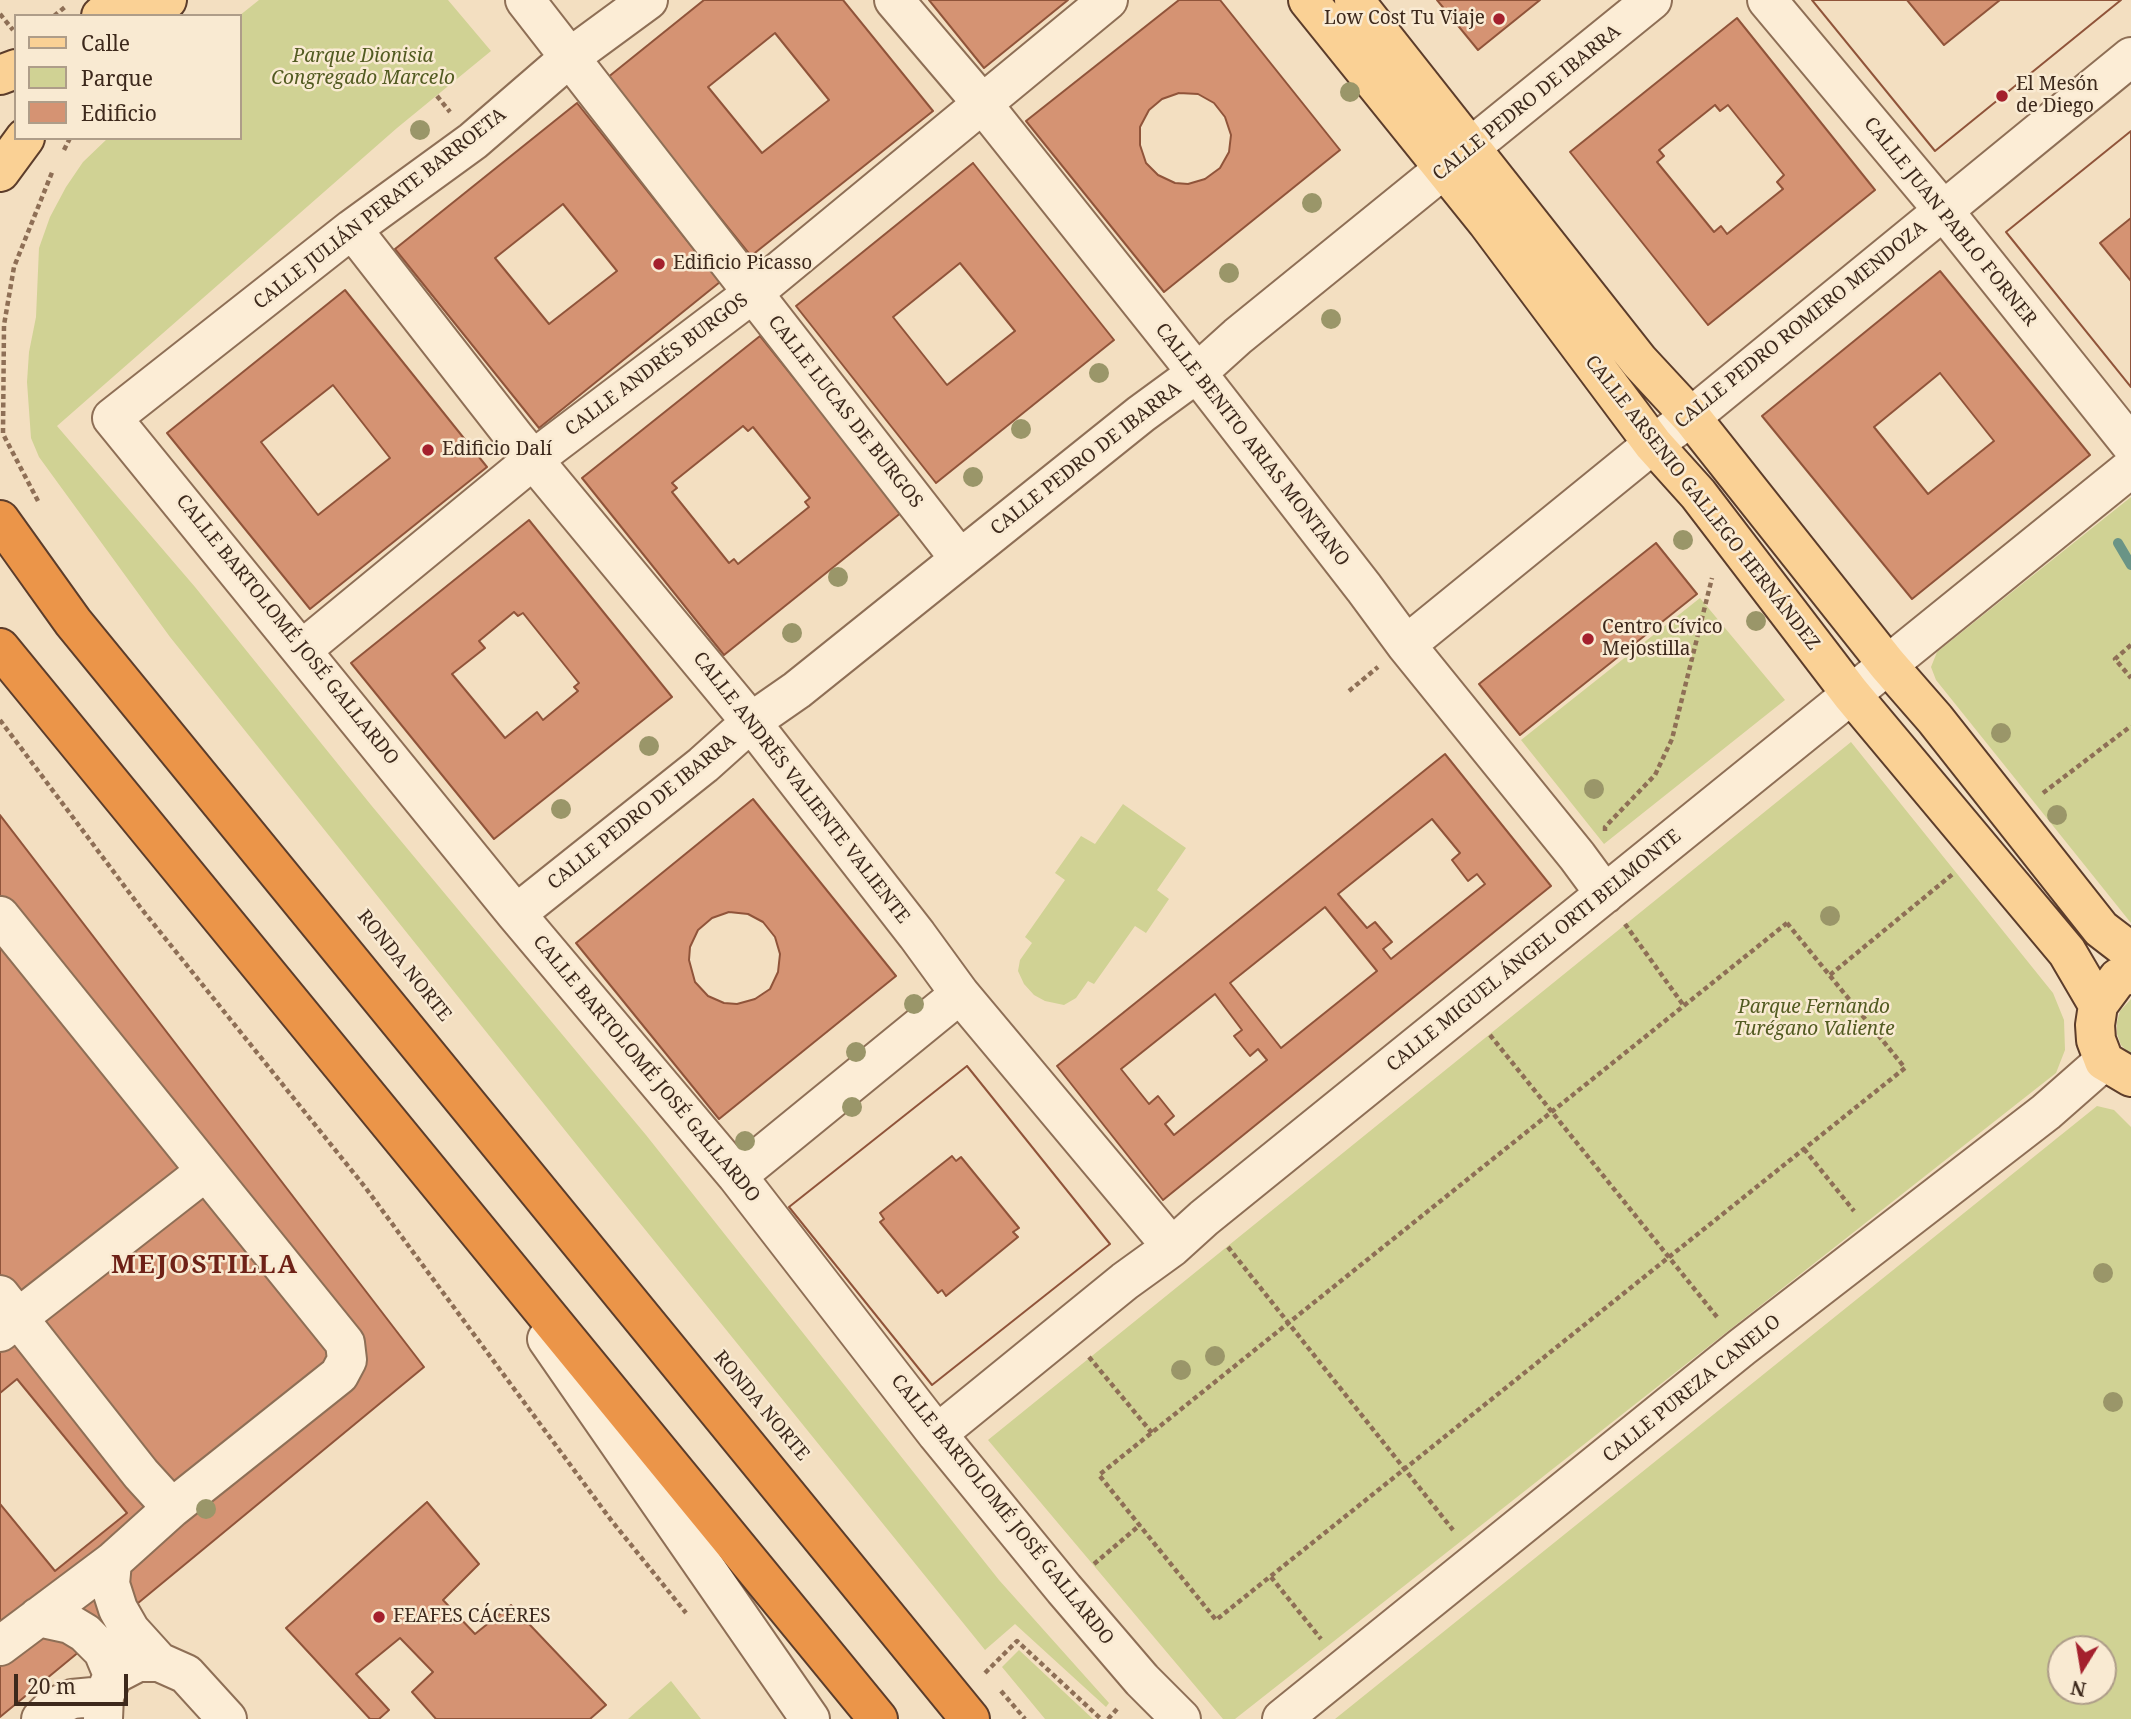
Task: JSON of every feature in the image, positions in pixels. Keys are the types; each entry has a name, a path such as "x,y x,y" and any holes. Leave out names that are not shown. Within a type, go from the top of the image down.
{"highway":[{"name":"RONDA NORTE","path":"0,520 82,632 970,1719"},
{"path":"0,648 878,1719"}],"main road":[{"path":"104,14 121,0"},
{"path":"150,14 167,0"},
{"name":"CALLE ARSENIO GALLEGO HERNÁNDEZ","path":"1308,0 1457,159 1690,417 2101,929 2131,952"},
{"name":"CALLE ARSENIO GALLEGO HERNÁNDEZ","path":"1354,0 1457,159 1487,222 1653,444 1720,523 1852,694 2067,952 2098,1005"},
{"path":"0,172 23,140"},
{"path":"2117,1069 2096,1040 2095,1025 2098,1005 2118,978 2131,974"}],"street":[{"name":"CALLE LUCAS DE BURGOS","path":"525,0 960,559"},
{"name":"CALLE JULIÁN PERATE BARROETA","path":"112,418 352,229 473,141 569,58 648,0"},
{"name":"CALLE BENITO ARIAS MONTANO","path":"894,0 981,102 1197,373 1406,645 1605,894"},
{"name":"CALLE ANDRÉS BURGOS","path":"303,649 534,459 753,293 981,102 1108,0"},
{"name":"CALLE PEDRO DE IBARRA","path":"516,914 703,765 751,722 797,690 1141,414 1197,373 1238,336 1652,0"},
{"name":"CALLE JUAN PABLO FORNER","path":"1768,0 2131,445"},
{"name":"CALLE PEDRO ROMERO MENDOZA","path":"1406,645 2131,57"},
{"name":"CALLE ANDRÉS VALIENTE VALIENTE","path":"352,229 516,439 751,722 918,935 960,994 1172,1247"},
{"name":"CALLE BARTOLOMÉ JOSÉ GALLARDO","path":"112,418 303,649 516,914 737,1176 937,1434 1064,1589 1142,1680 1181,1719"},
{"name":"CALLE MIGUEL ÁNGEL ORTI BELMONTE","path":"937,1434 1172,1247 1204,1218 2131,468"},
{"path":"0,916 345,1343 348,1360 339,1375 172,1508 112,1562 0,1646"},
{"path":"737,1176 960,994"},
{"name":"CALLE PUREZA CANELO","path":"1282,1719 1742,1347 2046,1112 2117,1069"},
{"path":"172,1508 6,1315 206,1171"},
{"path":"433,1173 810,1719"},
{"path":"112,1562 110,1584 118,1609 130,1630 159,1662 186,1674 227,1719"},
{"path":"38,1617 70,1624 85,1633 103,1651 107,1697"},
{"path":"41,1719 51,1709 72,1699 107,1697 138,1662 159,1662"}],"path":[{"path":"0,14 14,32"},
{"path":"41,507 3,434 5,325 14,267 47,180 69,140"},
{"path":"1684,1006 1605,894 1605,827 1655,775 1672,739 1710,592 1720,523"},
{"path":"2131,645 2115,659 2131,678"},
{"path":"0,720 140,907 365,1187 611,1520 688,1616"},
{"path":"2012,817 2131,726"},
{"path":"1830,975 1981,850"},
{"path":"1787,923 1830,975 1905,1068 1216,1620 1099,1475 1787,923"},
{"path":"1466,1006 1742,1347"},
{"path":"1804,1149 1879,1243"},
{"path":"1204,1218 1478,1561"},
{"path":"1066,1330 1152,1433"},
{"path":"1064,1589 1140,1525"},
{"path":"1270,1577 1345,1668"},
{"path":"985,1673 1017,1641 1101,1719"},
{"path":"976,1663 1026,1719"}],"green space":[{"name":"Parque Dionisia Congregado Marcelo","path":"259,0 448,0 491,51 397,128 57,426 195,587 371,805 646,1135 999,1580 1109,1703 1106,1707 1015,1624 985,1650 170,637 39,457 31,438 27,382 29,352 36,317 39,248 50,217 83,162 106,140 242,140 242,14"},
{"path":"2131,497 2131,923 1936,680 1931,667 1937,652"},
{"path":"1700,598 1785,700 1604,844 1521,740"},
{"name":"Parque Fernando Turégano Valiente","path":"1851,742 2053,993 2064,1020 2065,1050 2056,1073 1235,1719 1223,1719 988,1440"},
{"path":"1123,804 1186,848 1157,890 1169,899 1146,933 1135,926 1094,984 1088,981 1076,998 1064,1005 1045,1001 1034,995 1024,984 1018,971 1020,960 1032,943 1025,937 1065,880 1055,873 1081,836 1095,844"},
{"path":"2131,999 2131,1055 2121,1045 2117,1022 2120,1011"},
{"path":"2097,1106 2114,1110 2131,1127 2131,1719 1335,1719"},
{"path":"1019,1650 1093,1719 1045,1719 1002,1667"},
{"path":"671,1681 701,1719 628,1719"}],"building":[{"path":"704,0 843,0 933,111 751,256 607,78","holes":["775,33 829,100 762,153 708,87"]},
{"path":"929,0 1068,0 984,68"},
{"path":"1179,0 1220,0 1340,150 1164,292 1026,121","holes":["1179,93 1198,94 1214,103 1225,117 1231,135 1229,152 1220,168 1205,179 1188,184 1175,183 1158,175 1146,163 1140,145 1140,127 1149,110 1162,99"]},
{"path":"1437,0 1540,0 1478,50"},
{"path":"1812,0 1907,0 1944,45 2000,0 2121,0 1935,151"},
{"path":"1812,0 2121,0 1935,151"},
{"path":"1737,18 1875,190 1708,325 1570,152","holes":["1715,105 1720,111 1728,105 1784,175 1777,182 1783,189 1727,234 1721,226 1714,232 1657,162 1664,156 1659,150"]},
{"name":"Edificio Picasso","path":"577,103 720,282 539,428 395,249","holes":["563,204 617,271 549,324 495,258"]},
{"path":"2131,131 2131,218 2100,243 2131,281 2131,387 2006,232"},
{"path":"2131,131 2131,387 2006,232"},
{"path":"973,163 1114,340 936,483 796,306","holes":["960,263 1015,331 947,385 893,317"]},
{"path":"1940,271 2090,455 1912,599 1762,416","holes":["1940,373 1994,441 1928,494 1874,427"]},
{"name":"Edificio Dalí","path":"345,290 487,467 310,609 167,433","holes":["333,385 390,458 318,515 261,442"]},
{"path":"760,336 902,512 724,655 582,478","holes":["743,426 748,431 753,427 810,498 805,502 809,507 738,564 734,559 729,563 672,492 677,488 672,483"]},
{"path":"529,520 672,697 494,839 351,663","holes":["514,612 518,616 523,613 579,683 574,687 578,691 543,720 537,712 505,738 452,674 485,648 479,641"]},
{"name":"Centro Cívico Mejostilla","path":"1656,543 1697,594 1520,735 1479,684"},
{"path":"1445,754 1551,886 1163,1200 1057,1066","holes":["1432,819 1460,853 1452,860 1468,881 1477,874 1485,884 1391,959 1383,949 1392,942 1375,922 1367,928 1338,894","1325,907 1377,971 1281,1048 1230,983","1215,994 1242,1030 1234,1036 1250,1056 1258,1049 1267,1060 1174,1135 1165,1124 1174,1116 1158,1096 1149,1104 1121,1069"]},
{"path":"753,799 896,976 719,1119 576,943","holes":["729,912 748,914 763,922 775,937 780,954 778,972 770,989 755,999 737,1004 724,1003 708,996 695,982 689,960 690,947 698,930 712,918"]},
{"path":"0,815 424,1367 0,1717"},
{"path":"967,1066 1110,1244 932,1385 789,1207","holes":["952,1156 956,1161 961,1157 1019,1228 1013,1232 1018,1237 946,1296 942,1290 938,1293 880,1222 884,1219 880,1213"]},
{"path":"967,1066 1110,1244 932,1385 789,1207"},
{"path":"17,1379 127,1513 55,1571 0,1504 0,1393"},
{"name":"FEAFES CÁCERES","path":"427,1502 479,1564 443,1600 475,1634 511,1605 606,1705 590,1719 436,1719 412,1692 433,1672 400,1638 356,1674 389,1710 379,1719 370,1719 286,1628"}],"waterway":[{"path":"2118,543 2131,565"}],"place":[{"name":"Low Cost Tu Viaje","path":"1499,19"},
{"name":"El Mesón de Diego","path":"2002,96"},
{"name":"Edificio Picasso","path":"659,264"},
{"name":"Edificio Dalí","path":"428,450"},
{"name":"Centro Cívico Mejostilla","path":"1588,639"},
{"name":"FEAFES CÁCERES","path":"379,1617"}],"district":[{"name":"MEJOSTILLA","path":"205,1266"}]}
